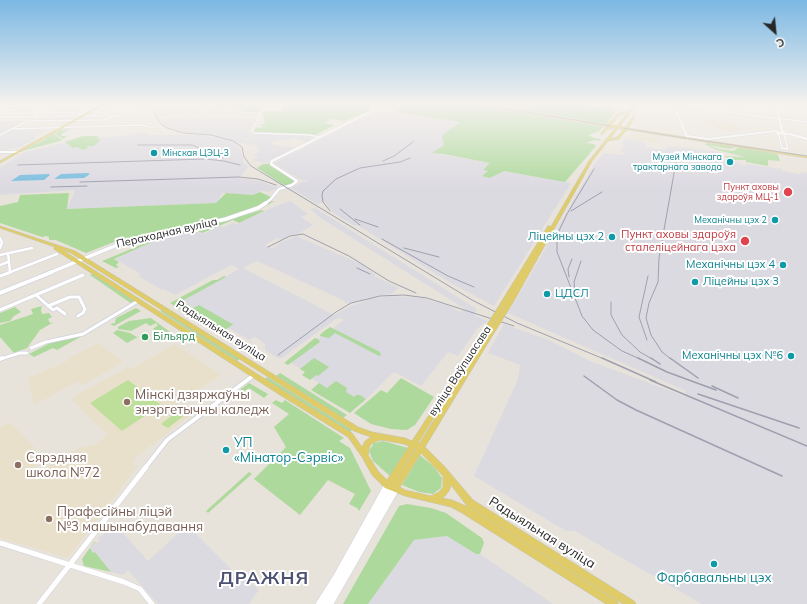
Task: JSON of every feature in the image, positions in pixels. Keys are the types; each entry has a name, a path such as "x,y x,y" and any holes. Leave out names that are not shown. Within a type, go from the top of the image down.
{"main road":[{"path":"0,162 54,132"},
{"name":"вуліца Ваўпшасава","path":"330,604 392,488 417,446 505,305 592,161 613,132"},
{"path":"602,134 606,141 618,138 621,132"},
{"path":"647,132 807,156"},
{"path":"786,132 807,139"},
{"path":"602,134 618,138"},
{"name":"Радыяльная вуліца","path":"0,227 66,249 84,259 343,422 362,432 417,446 446,475 470,503 631,604"},
{"name":"Радыяльная вуліца","path":"49,244 350,435 355,440 375,473 392,488 405,493 452,504 465,510 614,604"},
{"path":"116,286 122,283"},
{"path":"364,455 367,443 375,438 382,437"},
{"path":"432,499 438,497 446,489 446,475"},
{"name":"вуліца Ваўпшасава","path":"320,604 336,579 366,523 392,488"}],"street":[{"path":"256,132 320,137 330,132"},
{"path":"685,132 688,138 708,139 769,132"},
{"path":"777,132 782,148 788,149 785,132"},
{"name":"Пераходная вуліца","path":"0,293 128,241 226,219 258,208 270,200 279,189 294,184 297,181 273,166 271,163 272,161 320,137"},
{"path":"0,152 19,151"},
{"path":"0,238 2,242 0,248"},
{"path":"0,255 32,248"},
{"path":"8,253 10,272"},
{"path":"0,276 57,254"},
{"path":"0,264 8,262"},
{"path":"0,310 83,275"},
{"path":"36,295 53,310 57,308 65,314"},
{"path":"48,306 70,297 79,297 85,309 83,314 78,316"},
{"path":"31,348 46,342 83,334 138,301"},
{"path":"0,358 20,353 27,353"},
{"path":"39,604 168,440 254,375"},
{"path":"0,543 134,586 146,595 152,604"}],"shaded area":[{"path":"0,132 43,132 35,137 35,139 20,147 0,151"},
{"path":"186,132 252,133 244,143 239,143 213,135"},
{"path":"334,132 453,132 444,145 433,153 491,163 484,170 488,171 482,176 490,178 504,171 571,183 494,306 454,285 357,225 355,226 343,219 331,211 325,202 317,204 291,188 302,182 309,181 300,179 274,163"},
{"path":"135,133 150,133 148,135 199,135 225,139 240,148 244,163 249,166 239,178 259,181 279,188 267,192 263,190 253,195 222,193 217,203 67,209 75,190 0,195 0,168 22,153 86,138 125,136"},
{"path":"253,133 314,136 310,138 313,139 307,142 295,138 290,140 274,141 271,144 294,148 265,163 252,160 259,156 252,156 260,151 254,144 247,145 245,143"},
{"path":"631,133 662,137 659,143 630,139 631,136 629,135"},
{"path":"626,139 643,141 642,142 647,143 646,147 666,150 668,146 722,152 723,159 719,160 737,162 745,166 747,164 782,169 782,171 798,174 801,174 800,172 807,173 807,604 702,604 575,531 566,531 474,476 518,379 520,365 488,353 504,324 551,341 590,361 684,396 686,391 508,313 595,163 604,153 624,155 626,153 620,152 625,144 622,143"},
{"path":"290,201 308,214 301,217 313,225 300,233 281,240 277,238 265,245 272,248 278,245 277,244 296,236 363,265 376,275 374,276 399,288 391,294 367,298 348,304 344,302 345,301 257,261 243,268 334,315 369,299 392,296 422,298 449,306 460,312 465,309 319,217 310,209 315,208 477,309 474,315 488,321 478,328 458,356 448,352 421,386 394,372 360,405 329,387 327,388 288,361 344,320 340,318 336,319 282,358 278,358 265,350 265,344 255,337 249,340 182,301 239,269 231,265 175,295 164,289 162,290 138,276 141,274 115,259 163,237 198,231 202,234 220,226 224,227 233,223 237,224"},
{"path":"99,343 123,362 83,385 78,381 34,405 28,378 64,363 71,357"},
{"path":"175,344 221,375 178,404 191,415 135,458 133,465 138,466 68,558 0,538 0,427 9,423 12,424 36,449 34,453 38,477 65,452 72,452 80,448 94,445 108,435 79,408 81,407 72,400 75,396 128,367 132,369"},
{"path":"116,525 148,561 187,525 238,576 240,574 259,590 249,604 158,604 128,570 123,575 111,572 90,548 94,543 97,543 100,540 98,538"},
{"path":"447,536 476,554 480,554 553,604 368,604 414,540"}],"green space":[{"path":"57,132 54,134 62,140 22,151 46,139 47,137"},
{"path":"57,132 64,132 61,134 62,136 67,136 63,139 55,134"},
{"path":"259,132 321,132 315,135"},
{"path":"447,132 597,132 588,135 600,139 601,141 594,140 586,143 594,144 596,146 565,182 504,171 490,178 482,176 488,171 483,170 490,163 432,153 444,145 443,135"},
{"path":"83,136 99,136 96,139 101,139 94,146 87,146 88,148 83,150 77,147 73,148 65,142"},
{"path":"707,143 736,147 730,149 708,145 719,149 733,151 739,147 776,154 778,155 780,161 768,160 768,166 746,162 746,160 733,160 723,156 745,157 717,150 706,145"},
{"path":"269,162 271,166 294,180 294,183 285,186 257,168 263,164 268,164"},
{"path":"260,192 271,197 262,205 244,213 207,222 148,233 114,242 86,253 56,240 49,240 49,237 42,237 0,223 0,206 18,202 20,195 69,193 67,209 216,203 226,193 253,195"},
{"path":"271,201 274,201 264,207 245,215 262,210 264,211 239,223 233,220 202,233 198,231 163,237 114,259 119,262 116,265 119,267 116,268 102,261 163,236 163,234 243,215 262,207"},
{"path":"92,274 135,301 132,304 90,275"},
{"path":"224,276 226,277 182,301 193,308 199,305 234,325 220,334 170,303 213,280 217,280"},
{"path":"42,306 42,314 49,313 52,317 48,319 50,323 54,322 40,330 27,348 14,353 0,337 0,325 33,314 31,309"},
{"path":"15,307 21,312 14,316 10,321 0,323 0,313"},
{"path":"136,308 141,311 114,326 110,324 115,323 116,318"},
{"path":"162,310 240,359 237,361 160,311"},
{"path":"151,318 174,335 167,339 153,329 158,325 156,323 150,326 146,323 131,331 118,329 118,327 129,321"},
{"path":"330,327 380,352 381,355 379,356 335,333 329,338 320,336"},
{"path":"117,330 130,333 137,337 140,336 127,343 113,333"},
{"path":"82,336 57,350 53,348 34,357 29,354 52,342"},
{"path":"315,338 320,342 288,365 284,363"},
{"path":"314,358 329,367 318,376 316,375 310,380 302,375 305,372 300,369"},
{"path":"280,373 347,415 343,418 276,376"},
{"path":"267,377 352,430 350,433 265,379"},
{"path":"401,378 434,397 415,425 407,430 391,429 371,424 354,413 381,390 387,393"},
{"path":"128,380 161,405 122,431 90,403"},
{"path":"336,381 347,388 346,392 354,397 356,395 360,395 366,399 350,413 311,390 319,383 327,388"},
{"path":"249,383 268,394 264,398 249,388 234,399 231,397"},
{"path":"276,400 282,403 285,400 344,438 339,441 350,448 371,491 359,511 357,508 349,504 355,494 328,480 300,515 254,479 286,447 274,427 289,414 272,403"},
{"path":"179,410 186,414 168,428 161,424"},
{"path":"383,441 408,448 390,476 373,461 369,451 374,443"},
{"path":"420,455 434,467 442,478 441,488 433,494 419,492 402,485"},
{"path":"249,472 252,474 208,513 206,511"},
{"path":"407,504 431,508 446,513 482,538 484,543 480,554 476,554 447,536 414,540 368,604 343,604 399,506"},
{"path":"94,542 97,543 94,543 90,548 111,572 84,566 82,559"}],"water":[{"path":"61,174 90,174 84,178 54,179"},
{"path":"20,175 50,175 44,180 11,181"}],"tram line":[{"path":"649,132 807,156"}],"railway":[{"path":"181,132 211,135 233,141 242,147 244,157 251,166 472,300 517,323 604,359"},
{"path":"383,161 394,156 413,142"},
{"path":"138,145 192,145 223,158"},
{"path":"169,153 206,153"},
{"path":"330,211 323,202 322,195 323,191 336,179 360,168 400,162 410,158"},
{"path":"18,165 205,159 224,161 240,165"},
{"path":"671,359 662,352 651,335 646,318 649,303 658,282 659,258 676,162"},
{"path":"594,169 567,214 557,235 557,252 582,316 593,330 622,351 640,359"},
{"path":"80,182 239,177 258,179 276,185"},
{"path":"51,187 87,186"},
{"path":"571,211 602,192"},
{"path":"340,209 360,225"},
{"path":"355,219 378,227"},
{"path":"268,247 290,236 303,234 349,256 389,281 416,293"},
{"path":"382,239 448,276 474,287"},
{"path":"404,248 439,257"},
{"path":"569,277 568,269 572,259"},
{"path":"575,293 574,282 581,261"},
{"path":"357,268 370,274"},
{"path":"647,340 639,317 648,276"},
{"path":"278,355 336,312 351,303 380,296 404,295 427,298 514,326"},
{"path":"611,302 611,315 622,335 640,352 652,359"},
{"path":"602,358 656,382"},
{"path":"638,358 667,372 716,390"},
{"path":"651,358 660,364"},
{"path":"670,358 698,378"},
{"path":"584,376 617,400 636,410 782,476"},
{"path":"650,380 807,446"},
{"path":"712,386 738,398"},
{"path":"698,394 799,428"}],"place":[{"name":"Мінская ЦЭЦ-3","path":"154,153"},
{"name":"Музей Мінскага трактарнага завода","path":"730,162"},
{"name":"Пункт аховы здароўя МЦ-1","path":"788,192"},
{"name":"Механічны цэх 2","path":"775,220"},
{"name":"Ліцейны цэх 2","path":"612,237"},
{"name":"Пункт аховы здароўя сталеліцейнага цэха","path":"745,241"},
{"name":"Механічны цэх 4","path":"783,265"},
{"name":"Ліцейны цэх 3","path":"695,282"},
{"name":"ЦДСЛ","path":"547,294"},
{"name":"Більярд","path":"145,337"},
{"name":"Механічны цэх №6","path":"791,356"},
{"name":"Мінскі дзяржаўны энэргетычны каледж","path":"127,402"},
{"name":"УП «Мінатор-Сэрвіс»","path":"226,450"},
{"name":"Сярэдняя школа №72","path":"18,465"},
{"name":"Прафесійны ліцэй №3 машынабудавання","path":"49,519"},
{"name":"Фарбавальны цэх","path":"714,564"}],"district":[{"name":"ДРАЖНЯ","path":"264,579"}]}
